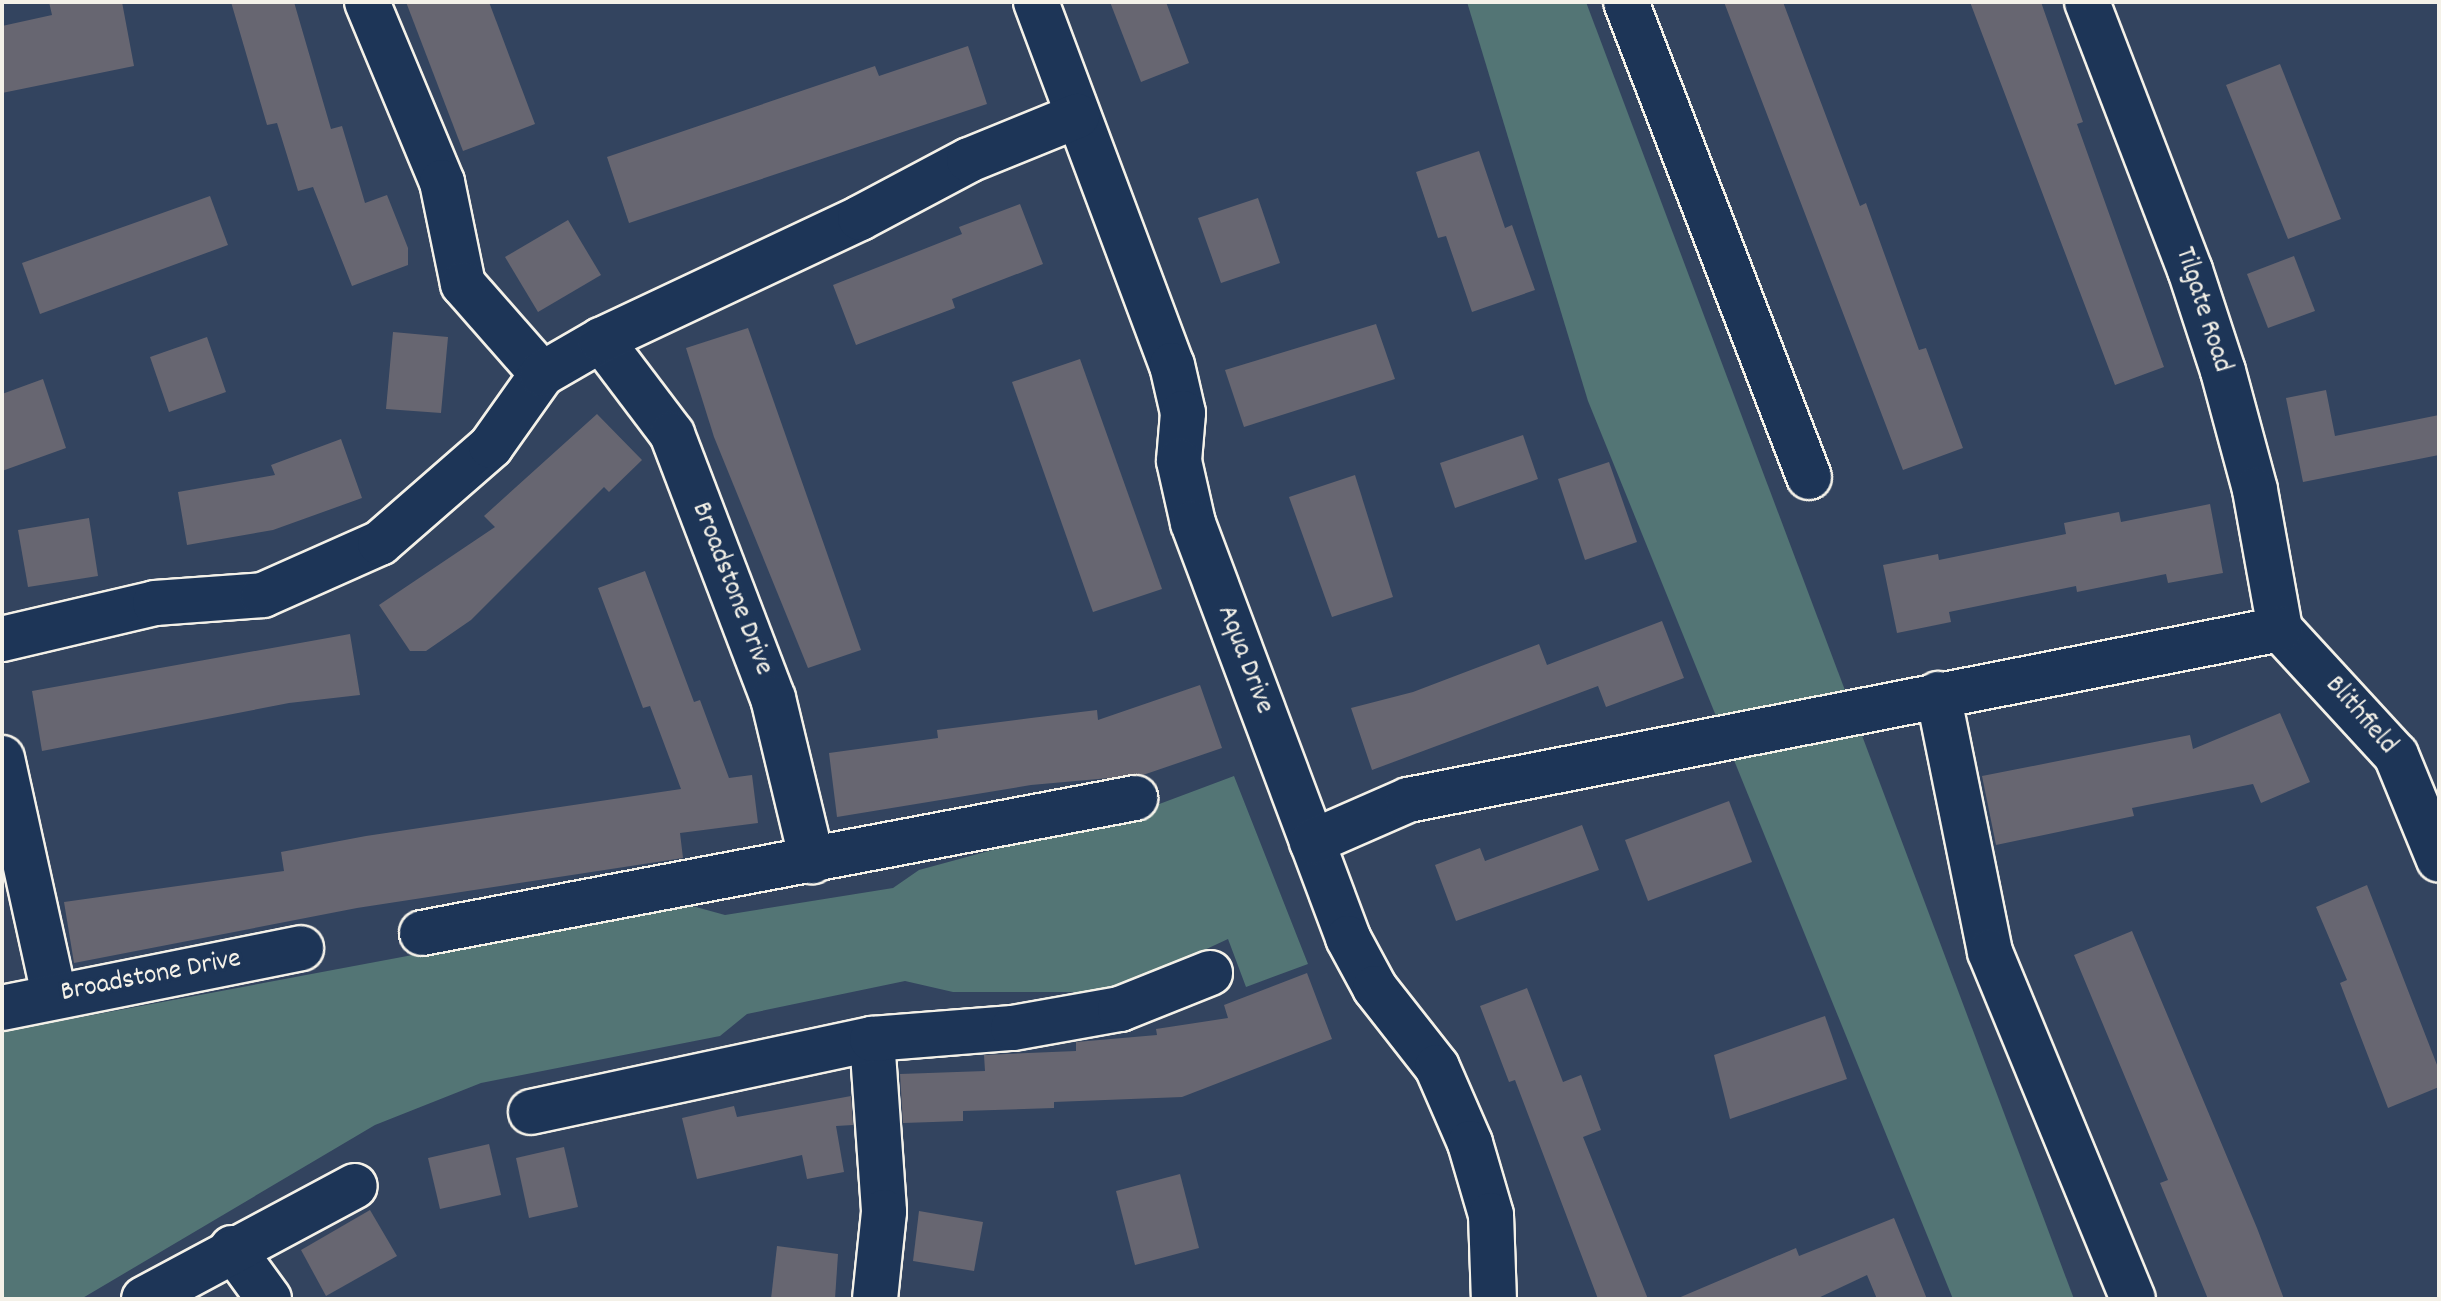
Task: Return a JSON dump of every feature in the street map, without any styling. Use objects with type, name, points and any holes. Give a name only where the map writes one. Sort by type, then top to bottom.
[{"type":"street","points":[[367,2],[442,182],[463,284],[542,374]]},
{"type":"street","name":"Aqua Drive","points":[[1036,2],[1172,365],[1183,413],[1179,461],[1193,523],[1312,842],[1359,962],[1437,1067],[1454,1100],[1489,1206],[1494,1299]]},
{"type":"street","points":[[1626,2],[1809,477]]},
{"type":"street","name":"Tilgate Road","points":[[2087,2],[2190,270],[2223,371],[2255,490],[2280,629]]},
{"type":"street","points":[[2,639],[155,603],[263,595],[380,543],[491,446],[542,374],[601,340],[860,218],[969,160],[1077,116]]},
{"type":"street","name":"Broadstone Drive","points":[[601,340],[672,434],[773,698],[812,861]]},
{"type":"street","points":[[1312,842],[1408,800],[2280,629]]},
{"type":"street","name":"Blithfield","points":[[2280,629],[2396,755],[2439,860]]},
{"type":"street","points":[[1938,694],[1990,952],[2133,1299]]},
{"type":"street","points":[[2,758],[54,995]]},
{"type":"street","points":[[422,933],[1135,798]]},
{"type":"street","name":"Broadstone Drive","points":[[2,1008],[54,995],[301,948]]},
{"type":"street","points":[[531,1112],[872,1039],[1013,1028],[1120,1009],[1210,973]]},
{"type":"street","points":[[872,1039],[884,1212],[875,1299]]},
{"type":"street","points":[[144,1299],[232,1248],[355,1186]]},
{"type":"street","points":[[232,1248],[269,1299]]},
{"type":"green space","points":[[1467,2],[1586,2],[2074,1299],[1953,1299],[1588,401]]},
{"type":"green space","points":[[1234,776],[1308,964],[1246,987],[1228,939],[1114,992],[953,992],[905,981],[747,1014],[720,1036],[481,1083],[375,1125],[81,1299],[2,1299],[2,1032],[685,904],[725,915],[893,888],[919,870],[1154,806]]},
{"type":"building","points":[[49,2],[122,2],[134,66],[2,93],[2,26],[52,15]]},
{"type":"building","points":[[231,2],[294,2],[331,129],[342,126],[365,203],[387,195],[408,248],[408,265],[352,286],[313,187],[298,191],[277,123],[267,125]]},
{"type":"building","points":[[406,2],[489,2],[535,124],[463,151]]},
{"type":"building","points":[[1110,2],[1166,2],[1189,63],[1141,82]]},
{"type":"building","points":[[1724,2],[1783,2],[1860,206],[1866,203],[1919,350],[1926,348],[1963,448],[1903,470]]},
{"type":"building","points":[[1970,2],[2041,2],[2083,122],[2077,124],[2164,367],[2115,385]]},
{"type":"building","points":[[968,46],[987,104],[629,223],[607,157],[875,66],[879,76]]},
{"type":"building","points":[[2280,64],[2341,219],[2288,239],[2226,85]]},
{"type":"building","points":[[1479,151],[1505,228],[1512,225],[1535,290],[1472,312],[1446,236],[1438,238],[1416,172]]},
{"type":"building","points":[[210,196],[228,245],[40,314],[22,263]]},
{"type":"building","points":[[1258,198],[1280,263],[1221,283],[1198,218]]},
{"type":"building","points":[[1020,204],[1043,264],[952,299],[955,308],[856,345],[833,285],[962,234],[959,227]]},
{"type":"building","points":[[568,220],[601,275],[538,312],[505,257]]},
{"type":"building","points":[[2294,256],[2315,311],[2268,328],[2247,274]]},
{"type":"building","points":[[1376,324],[1395,379],[1244,427],[1225,370]]},
{"type":"building","points":[[748,328],[861,650],[808,668],[714,437],[686,348]]},
{"type":"building","points":[[393,332],[448,337],[441,413],[386,409]]},
{"type":"building","points":[[207,337],[226,392],[169,412],[150,357]]},
{"type":"building","points":[[1080,359],[1162,589],[1093,612],[1012,382]]},
{"type":"building","points":[[43,379],[66,448],[2,471],[2,394]]},
{"type":"building","points":[[2326,390],[2335,436],[2439,415],[2439,455],[2303,482],[2286,398]]},
{"type":"building","points":[[597,414],[642,460],[609,492],[604,487],[471,620],[426,651],[410,651],[379,605],[495,527],[484,516]]},
{"type":"building","points":[[1523,435],[1538,479],[1455,508],[1440,463]]},
{"type":"building","points":[[341,439],[362,498],[273,530],[187,545],[178,492],[275,475],[271,465]]},
{"type":"building","points":[[1609,462],[1637,542],[1585,560],[1558,479]]},
{"type":"building","points":[[1355,475],[1393,597],[1332,617],[1289,497]]},
{"type":"building","points":[[2210,504],[2223,573],[2168,583],[2166,574],[2077,592],[2076,586],[1949,612],[1951,622],[1897,633],[1883,565],[1938,554],[1939,560],[2066,534],[2064,523],[2119,512],[2121,522]]},
{"type":"building","points":[[89,518],[98,576],[28,587],[18,530]]},
{"type":"building","points":[[645,571],[694,702],[700,700],[729,778],[752,775],[758,823],[680,833],[683,858],[357,908],[74,963],[64,902],[284,871],[281,852],[366,836],[681,789],[650,706],[643,708],[598,588]]},
{"type":"building","points":[[1662,621],[1684,678],[1606,707],[1598,686],[1372,770],[1351,708],[1413,692],[1539,644],[1547,665]]},
{"type":"building","points":[[350,634],[360,695],[289,703],[42,751],[32,691]]},
{"type":"building","points":[[1200,685],[1222,748],[1143,775],[1031,785],[837,817],[829,753],[938,738],[937,730],[1031,718],[1097,710],[1098,720]]},
{"type":"building","points":[[2280,713],[2310,782],[2261,803],[2253,784],[2132,808],[2134,816],[1996,845],[1982,776],[2190,735],[2193,749]]},
{"type":"building","points":[[1729,801],[1752,862],[1648,901],[1625,840]]},
{"type":"building","points":[[1582,825],[1599,870],[1456,921],[1435,865],[1480,848],[1485,861]]},
{"type":"building","points":[[2367,885],[2439,1070],[2439,1087],[2388,1108],[2340,983],[2347,980],[2316,907]]},
{"type":"building","points":[[2132,931],[2284,1299],[2208,1299],[2160,1183],[2168,1180],[2074,955]]},
{"type":"building","points":[[1307,973],[1332,1039],[1182,1097],[1054,1102],[1054,1108],[963,1111],[963,1121],[903,1123],[900,1074],[985,1071],[984,1055],[1076,1051],[1076,1042],[1157,1035],[1156,1029],[1228,1018],[1224,1005]]},
{"type":"building","points":[[1527,988],[1563,1082],[1581,1075],[1601,1130],[1583,1137],[1648,1299],[1598,1299],[1515,1080],[1509,1082],[1480,1006]]},
{"type":"building","points":[[1825,1016],[1847,1079],[1730,1119],[1714,1055]]},
{"type":"building","points":[[851,1096],[853,1125],[836,1126],[844,1172],[807,1179],[802,1155],[697,1179],[682,1118],[734,1106],[737,1117]]},
{"type":"building","points":[[489,1144],[501,1195],[440,1209],[428,1158]]},
{"type":"building","points":[[564,1147],[578,1207],[529,1218],[516,1158]]},
{"type":"building","points":[[1180,1174],[1199,1248],[1135,1265],[1116,1191]]},
{"type":"building","points":[[370,1210],[397,1256],[326,1296],[301,1250]]},
{"type":"building","points":[[919,1211],[983,1222],[974,1271],[913,1261]]},
{"type":"building","points":[[1894,1218],[1927,1299],[1877,1299],[1867,1275],[1816,1299],[1676,1299],[1796,1248],[1799,1256]]},
{"type":"building","points":[[777,1246],[838,1254],[835,1299],[771,1299]]}]
